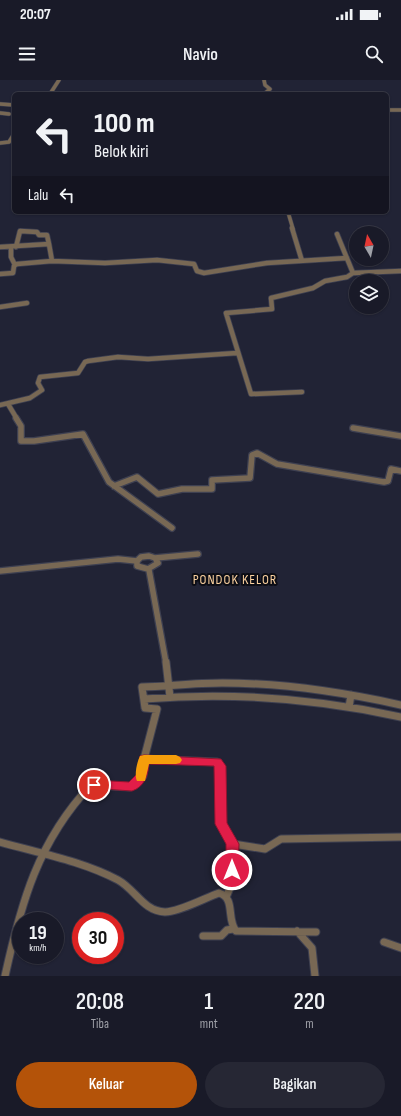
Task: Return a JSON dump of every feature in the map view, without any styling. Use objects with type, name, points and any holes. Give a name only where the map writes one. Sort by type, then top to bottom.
[{"type":"street","points":[[51,92],[59,80]]},
{"type":"street","points":[[264,80],[265,84],[270,89],[266,92]]},
{"type":"street","points":[[0,104],[12,105]]},
{"type":"street","points":[[389,110],[401,110]]},
{"type":"street","points":[[0,113],[9,114]]},
{"type":"street","points":[[0,143],[9,142],[12,135]]},
{"type":"street","points":[[289,214],[302,261]]},
{"type":"street","points":[[16,247],[20,232],[32,230],[37,232],[39,235],[48,235],[52,261]]},
{"type":"street","points":[[337,234],[353,273]]},
{"type":"street","points":[[0,247],[49,244]]},
{"type":"street","points":[[0,274],[13,273],[15,265],[12,258],[11,247]]},
{"type":"street","points":[[15,265],[52,261],[105,263],[157,260],[192,263],[197,271],[204,273],[267,263],[347,258]]},
{"type":"street","points":[[302,392],[251,394],[237,353],[226,313],[272,309],[271,298],[311,289],[326,281],[347,277],[353,273],[401,271]]},
{"type":"street","points":[[0,307],[27,302]]},
{"type":"street","points":[[0,405],[30,398],[41,392],[42,389],[38,383],[40,377],[78,373],[85,362],[88,361],[115,357],[146,359],[237,353]]},
{"type":"street","points":[[8,404],[21,426],[21,441],[34,441],[83,434],[103,473],[114,486],[172,528]]},
{"type":"street","points":[[353,428],[401,436]]},
{"type":"street","points":[[114,486],[137,477],[158,494],[182,489],[212,489],[212,480],[250,478],[252,455],[257,453],[277,464],[384,482],[388,481],[391,469],[401,470]]},
{"type":"street","points":[[0,571],[118,559],[137,561],[141,557],[149,556],[155,558],[198,554]]},
{"type":"street","points":[[137,561],[137,566],[142,569],[149,570],[155,567],[158,562],[155,558]]},
{"type":"street","points":[[149,570],[170,686],[170,697]]},
{"type":"street","points":[[5,976],[20,912],[42,856],[63,818],[89,787],[94,785],[132,786],[143,776],[144,759],[157,709],[145,708],[142,688],[222,683],[278,685],[351,695],[401,705]]},
{"type":"street","points":[[144,699],[223,695],[277,697],[350,707],[401,717]]},
{"type":"street","points":[[350,707],[351,695]]},
{"type":"street","points":[[144,759],[217,762],[220,766],[221,824],[232,844],[232,883],[227,895],[233,929]]},
{"type":"street","points":[[232,844],[265,850],[281,839],[401,837]]},
{"type":"street","points":[[0,842],[42,856],[92,868],[120,881],[152,910],[166,912],[219,893],[227,895]]},
{"type":"street","points":[[203,936],[221,936],[227,930],[233,929],[240,932],[316,932]]},
{"type":"street","points":[[296,931],[312,948],[315,976]]},
{"type":"street","points":[[384,942],[401,948]]},
{"type":"slow traffic","points":[[141,778],[143,776],[144,759],[176,760]]},
{"type":"district","name":"PONDOK KELOR","points":[[235,579]]},
{"type":"route","points":[[94,785],[127,788],[132,786],[143,776],[144,759],[217,762],[220,766],[221,824],[232,844],[232,870]]}]
